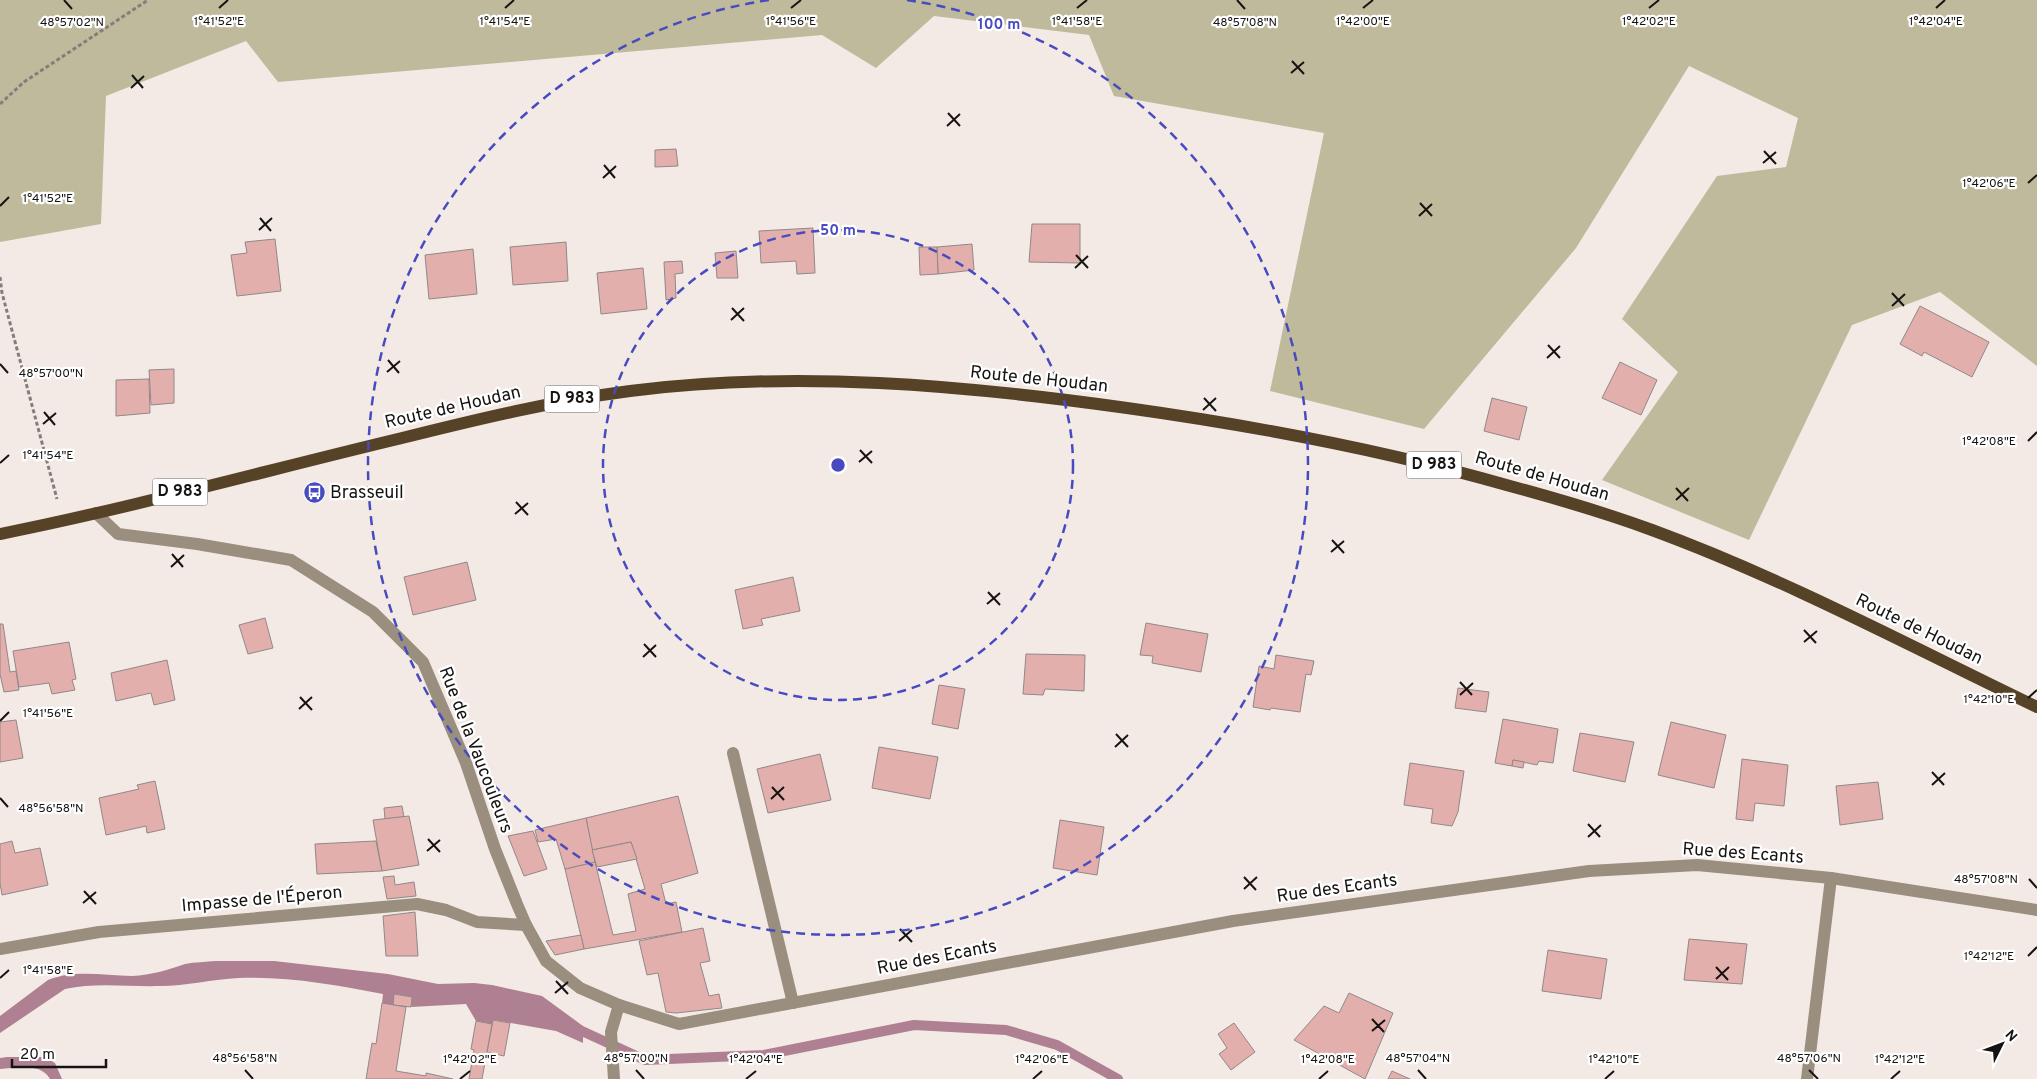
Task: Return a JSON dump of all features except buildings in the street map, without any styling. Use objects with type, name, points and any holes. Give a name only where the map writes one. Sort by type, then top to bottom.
[{"type":"main road","name":"Route de Houdan","points":[[0,534],[63,521],[506,413],[564,401],[636,390],[709,385],[799,382],[911,385],[1088,402],[1210,419],[1347,444],[1451,469],[1563,500],[1649,528],[1798,590],[2037,707]]},
{"type":"street","name":"Rue de la Vaucouleurs","points":[[96,513],[118,534],[197,544],[291,560],[373,612],[423,662],[466,763],[495,849],[526,925],[546,961],[580,988],[619,1005]]},
{"type":"street","points":[[733,753],[793,1003]]},
{"type":"street","name":"Rue des Ecants","points":[[619,1005],[679,1024],[1233,921],[1589,871],[1697,865],[1831,878],[2037,910]]},
{"type":"street","points":[[1807,1079],[1831,878]]},
{"type":"street","name":"Impasse de l'Éperon","points":[[0,949],[54,938],[100,932],[417,904],[446,910],[477,922],[526,925]]},
{"type":"street","points":[[614,1079],[612,1032],[619,1005]]},
{"type":"path","points":[[0,104],[24,82],[148,0]]},
{"type":"path","points":[[0,277],[2,293],[63,521]]},
{"type":"shaded area","points":[[0,0],[2037,0],[2037,366],[1940,292],[1852,325],[1749,540],[1602,480],[1678,372],[1622,319],[1717,176],[1786,167],[1798,118],[1689,66],[1576,248],[1424,429],[1270,391],[1324,133],[1114,96],[1089,35],[934,16],[876,68],[822,35],[278,82],[246,41],[106,96],[101,224],[0,242]]},
{"type":"shaded area","points":[[216,961],[274,961],[388,974],[438,984],[474,983],[492,985],[542,996],[583,1026],[583,1043],[556,1031],[494,1020],[492,1024],[476,1021],[466,1004],[411,1007],[412,997],[395,994],[393,1005],[382,1003],[383,994],[347,987],[276,978],[229,979],[170,986],[100,985],[65,989],[0,1033],[0,1016],[48,980],[80,974],[132,976],[159,972],[185,964]]},
{"type":"shaded area","points":[[45,1057],[55,1063],[62,1079],[50,1079],[41,1070],[28,1067],[0,1069],[0,1058]]},
{"type":"waterway","points":[[571,1026],[645,1060],[764,1055],[914,1025],[1006,1030],[1057,1045],[1118,1079]]},
{"type":"place","name":"Brasseuil","points":[[314,493]]}]
